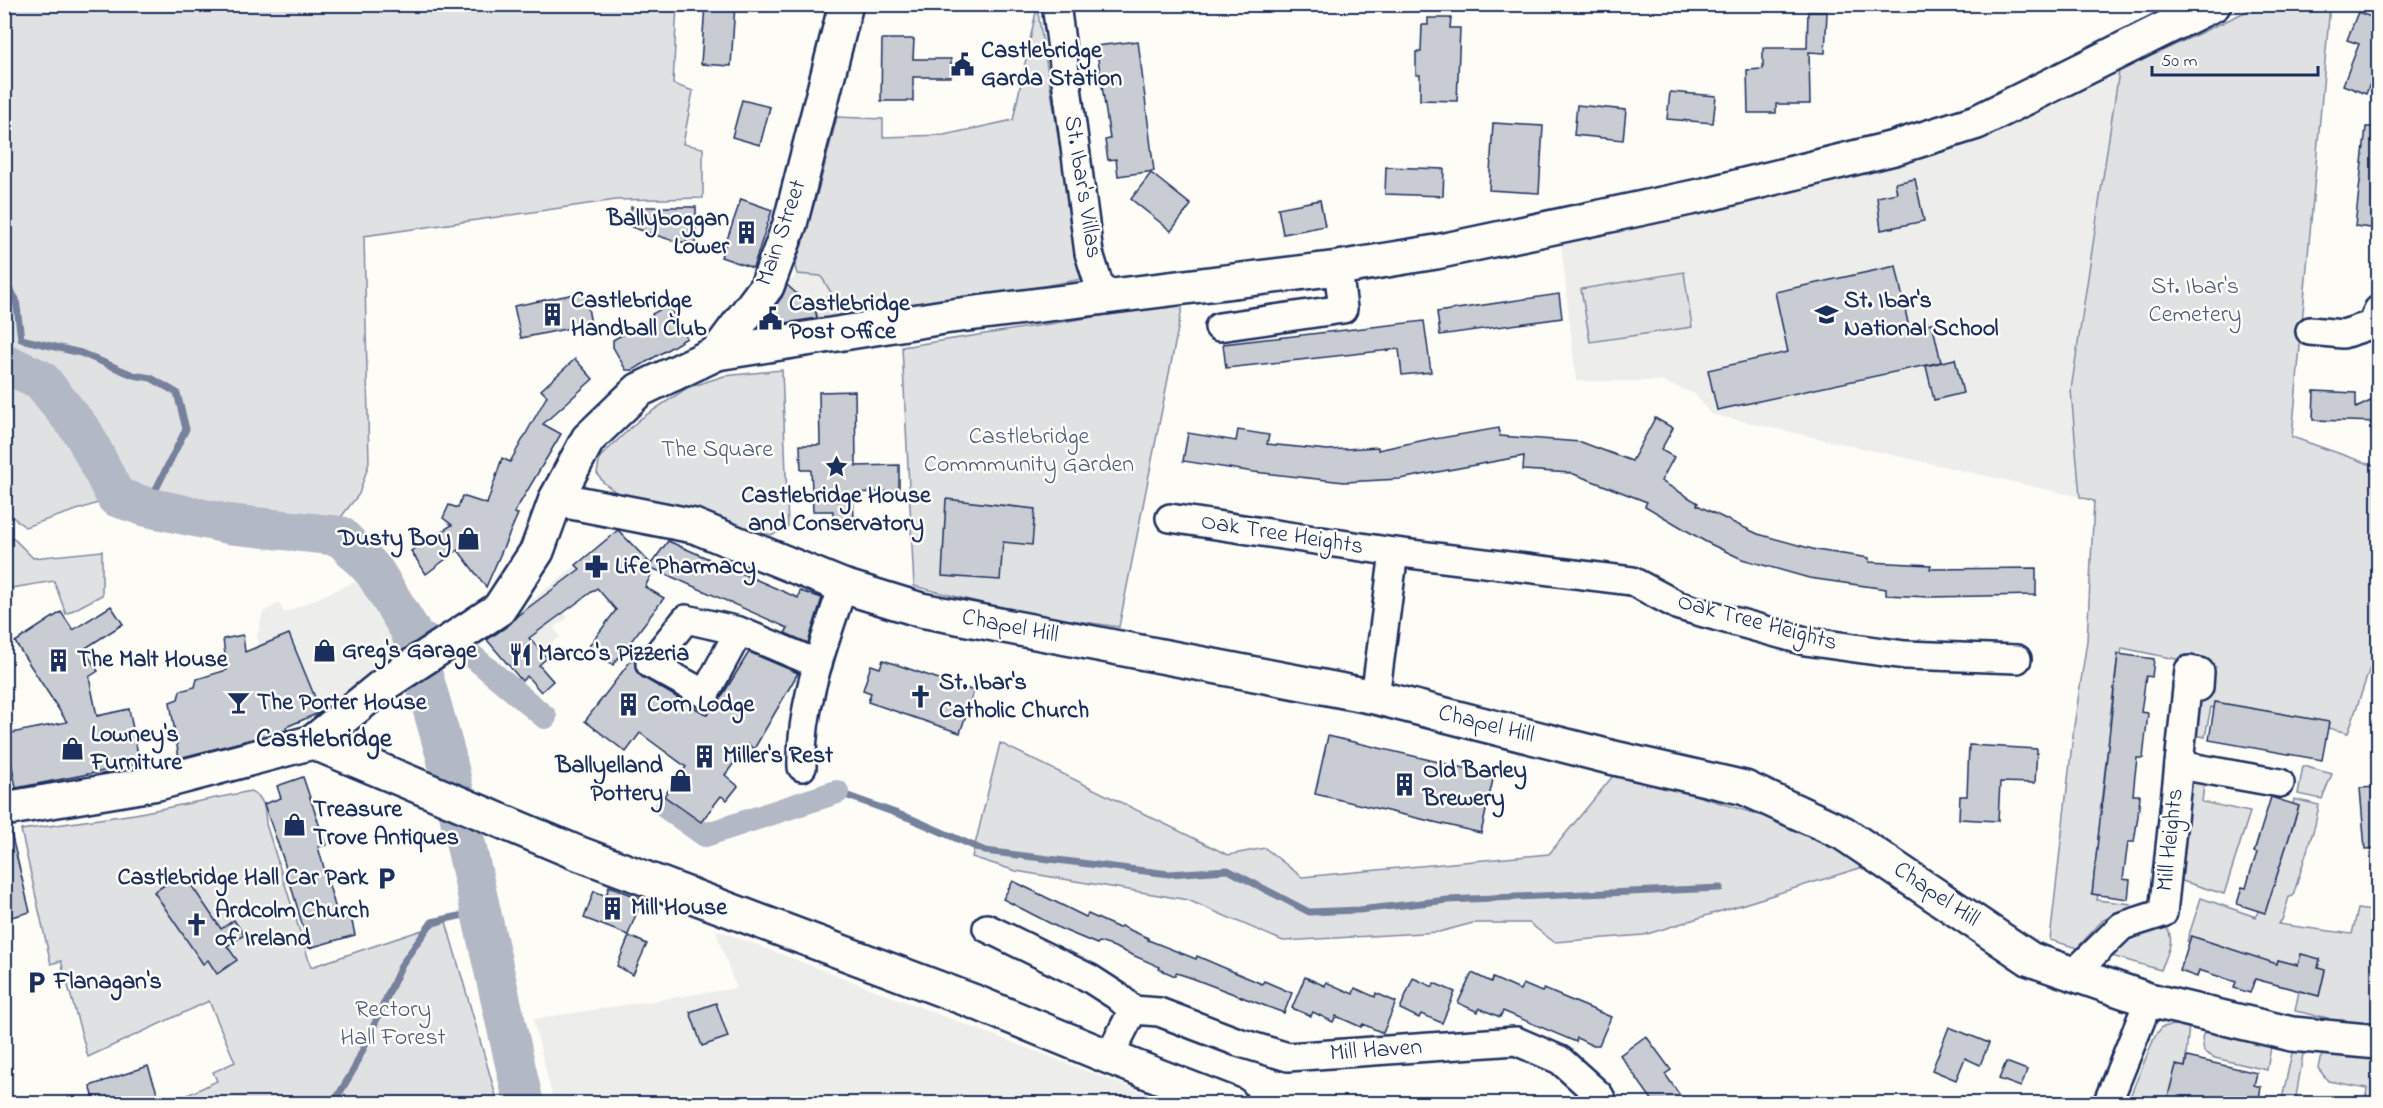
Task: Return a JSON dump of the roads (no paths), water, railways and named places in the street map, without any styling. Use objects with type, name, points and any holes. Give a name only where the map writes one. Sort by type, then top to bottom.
[{"type":"street","name":"Main Street","points":[[313,742],[386,683],[500,609],[537,551],[556,499],[588,439],[639,390],[717,353],[767,286],[790,224],[846,4]]},
{"type":"street","name":"St. Ibar's Villas","points":[[1056,4],[1089,253],[1103,298]]},
{"type":"street","points":[[717,353],[944,317],[1338,268],[1436,252],[1704,195],[1894,147],[1977,122],[2214,4]]},
{"type":"street","points":[[1220,327],[1343,309],[1338,268]]},
{"type":"street","points":[[2310,331],[2343,334],[2371,325],[2379,310]]},
{"type":"street","name":"Chapel Hill","points":[[556,499],[694,526],[843,586],[921,610],[1375,697],[1610,758],[1745,788],[1843,833],[2030,959],[2149,1000],[2292,1034],[2379,1042]]},
{"type":"street","name":"Oak Tree Heights","points":[[1170,518],[1394,552],[1632,581],[1679,606],[1805,641],[1905,655],[2017,659]]},
{"type":"street","name":"Oak Tree Heights","points":[[1375,697],[1394,552]]},
{"type":"street","points":[[802,767],[801,738],[818,664],[843,586]]},
{"type":"street","points":[[739,631],[818,664]]},
{"type":"street","name":"Mill Heights","points":[[2074,973],[2122,926],[2163,914],[2187,685]]},
{"type":"street","points":[[4,809],[158,783],[313,742],[482,814],[653,882],[975,1002],[1231,1104]]},
{"type":"street","name":"Mill Heights","points":[[2179,765],[2280,783]]},
{"type":"street","points":[[987,928],[1089,978],[1117,996],[1132,1010],[1109,1057]]},
{"type":"street","points":[[2107,1104],[2149,1000]]},
{"type":"street","name":"Mill Haven","points":[[1132,1010],[1159,1012],[1238,1042],[1288,1057],[1516,1041],[1560,1060],[1599,1095],[1604,1104]]},
{"type":"waterway","points":[[4,282],[16,299],[21,339],[81,353],[133,375],[151,378],[177,393],[186,429],[147,507]]},
{"type":"waterway","points":[[4,363],[41,380],[84,434],[116,497],[147,507],[228,524],[340,536],[374,571],[410,630],[446,756],[524,1104]]},
{"type":"waterway","points":[[410,630],[465,650],[545,717]]},
{"type":"waterway","points":[[837,792],[912,819],[985,851],[1169,874],[1228,870],[1309,912],[1359,910],[1448,900],[1720,888]]},
{"type":"waterway","points":[[667,808],[705,835],[837,792]]},
{"type":"waterway","points":[[333,1104],[354,1069],[402,964],[432,922],[482,911]]},
{"type":"place","name":"Castlebridge Garda Station","points":[[963,65]]},
{"type":"place","name":"Ballyboggan Lower","points":[[747,233]]},
{"type":"place","name":"Castlebridge Handball Club","points":[[553,315]]},
{"type":"place","name":"St. Ibar's National School","points":[[1826,315]]},
{"type":"place","name":"Castlebridge Post Office","points":[[771,318]]},
{"type":"place","name":"Castlebridge House and Conservatory","points":[[836,466]]},
{"type":"place","name":"Dusty Boy","points":[[469,539]]},
{"type":"place","name":"Life Pharmacy","points":[[597,567]]},
{"type":"place","name":"Greg's Garage","points":[[324,651]]},
{"type":"place","name":"Marco's Pizzeria","points":[[520,654]]},
{"type":"place","name":"The Malt House","points":[[59,660]]},
{"type":"place","name":"St. Ibar's Catholic Church","points":[[921,697]]},
{"type":"place","name":"The Porter House","points":[[239,703]]},
{"type":"place","name":"Corn Lodge","points":[[629,705]]},
{"type":"place","name":"Lowney's Furniture","points":[[73,749]]},
{"type":"place","name":"Miller's Rest","points":[[705,756]]},
{"type":"place","name":"Ballyelland Pottery","points":[[681,780]]},
{"type":"place","name":"Old Barley Brewery","points":[[1405,785]]},
{"type":"place","name":"Treasure Trove Antiques","points":[[295,824]]},
{"type":"place","name":"Castlebridge Hall Car Park","points":[[386,878]]},
{"type":"place","name":"Mill House","points":[[613,908]]},
{"type":"place","name":"Ardcolm Church of Ireland","points":[[197,925]]},
{"type":"place","name":"Flanagan's","points":[[36,982]]},
{"type":"district","name":"Castlebridge","points":[[324,739]]},
{"type":"park label","name":"St. Ibar's Cemetery","points":[[2195,301]]},
{"type":"park label","name":"The Square","points":[[717,450]]},
{"type":"park label","name":"Castlebridge Commmunity Garden","points":[[1029,451]]},
{"type":"park label","name":"Rectory Hall Forest","points":[[393,1024]]}]
